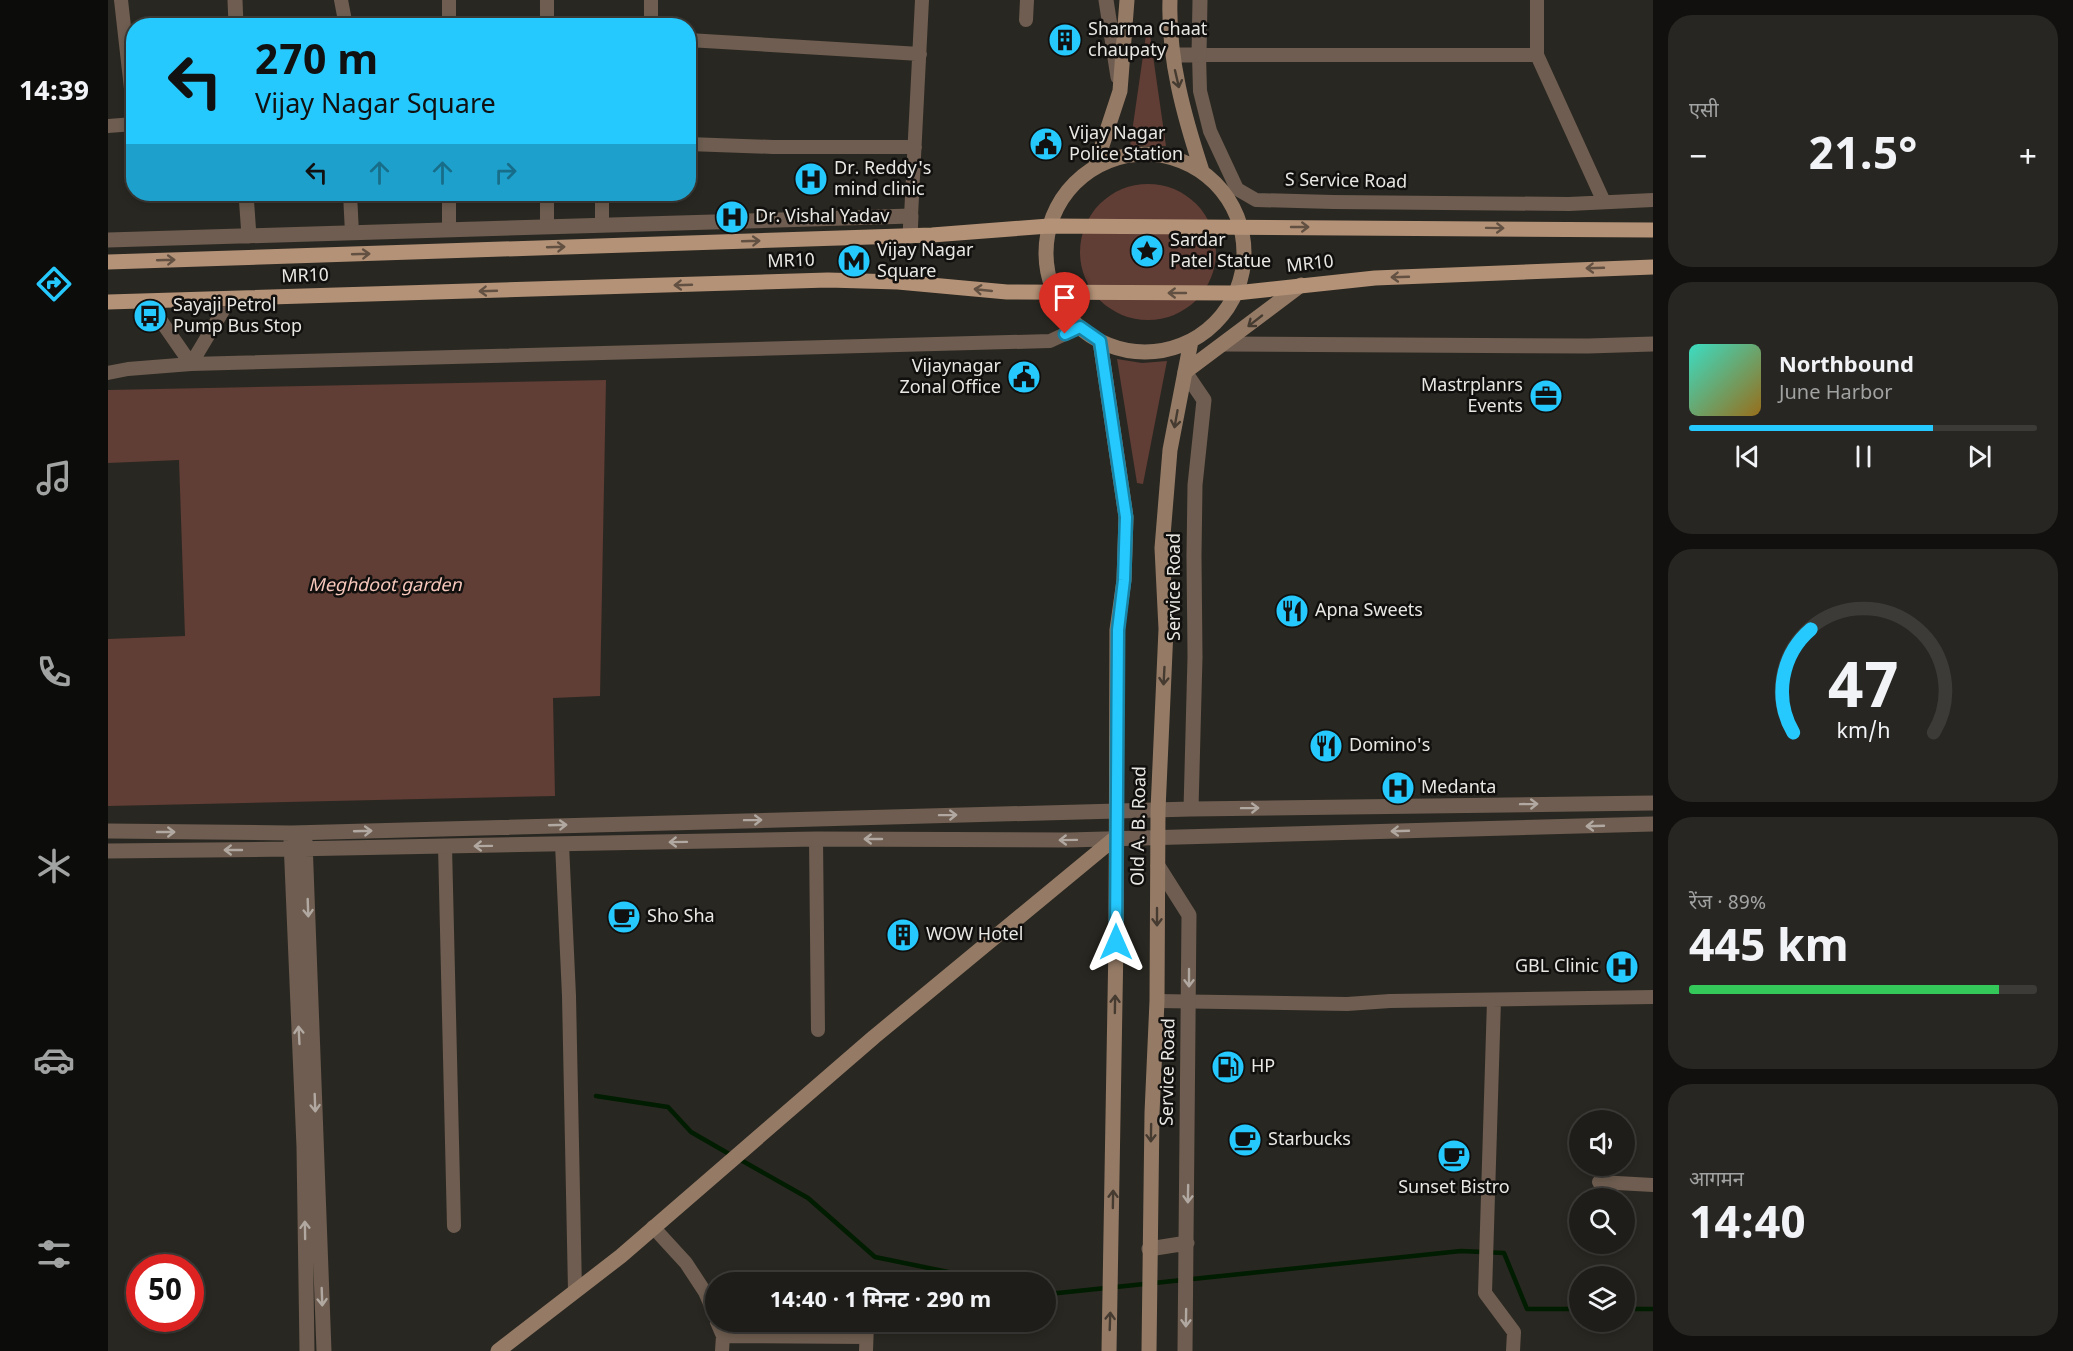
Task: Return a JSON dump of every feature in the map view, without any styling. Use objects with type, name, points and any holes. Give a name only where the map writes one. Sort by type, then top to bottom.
[{"type":"main road","points":[[1095,166],[1120,92],[1127,0]]},
{"type":"main road","points":[[1170,0],[1175,69],[1202,171]]},
{"type":"main road","points":[[1136,153],[1161,154],[1202,171],[1224,191],[1232,204],[1244,236],[1245,255],[1242,275],[1236,293],[1210,328],[1191,341],[1162,350],[1144,352],[1128,350],[1100,341],[1069,317],[1053,292],[1045,253],[1049,226],[1059,202],[1074,182],[1095,166],[1136,153]]},
{"type":"main road","name":"MR10","points":[[108,262],[910,236],[1049,226],[1653,230]]},
{"type":"main road","name":"MR10","points":[[108,302],[828,280],[898,282],[1007,292],[1236,293],[1375,278],[1653,267]]},
{"type":"main road","points":[[1185,372],[1301,285]]},
{"type":"main road","name":"Old A. B. Road","points":[[1100,341],[1126,517],[1124,580],[1118,630],[1112,1258],[1109,1351]]},
{"type":"main road","name":"Old A. B. Road","points":[[1149,1351],[1152,1113],[1157,1001],[1158,810],[1166,629],[1162,548],[1170,450],[1191,341]]},
{"type":"main road","points":[[498,1351],[653,1227],[883,1030],[1116,838]]},
{"type":"street","points":[[121,0],[126,44]]},
{"type":"street","points":[[235,0],[236,18]]},
{"type":"street","points":[[341,0],[344,18]]},
{"type":"street","points":[[449,18],[450,0]]},
{"type":"street","points":[[547,0],[547,18]]},
{"type":"street","points":[[651,0],[651,18]]},
{"type":"street","points":[[910,236],[922,0]]},
{"type":"street","points":[[1026,20],[1027,0]]},
{"type":"street","points":[[1106,0],[1120,92]]},
{"type":"street","name":"S Service Road","points":[[1200,0],[1200,91],[1210,130],[1237,189],[1256,200],[1569,204],[1653,200]]},
{"type":"street","points":[[1537,0],[1537,55],[1604,202]]},
{"type":"street","points":[[696,40],[920,54]]},
{"type":"street","points":[[1174,55],[1537,55]]},
{"type":"street","points":[[108,126],[126,125]]},
{"type":"street","points":[[696,144],[915,147]]},
{"type":"street","points":[[246,201],[249,236]]},
{"type":"street","points":[[350,201],[352,232]]},
{"type":"street","points":[[449,201],[449,230]]},
{"type":"street","points":[[547,201],[547,227]]},
{"type":"street","points":[[602,201],[602,225]]},
{"type":"street","points":[[108,240],[911,216]]},
{"type":"street","points":[[191,364],[230,299]]},
{"type":"street","points":[[148,302],[191,364]]},
{"type":"street","points":[[108,373],[128,369],[191,364],[1050,341],[1080,327]]},
{"type":"street","points":[[1224,344],[1588,346],[1653,344]]},
{"type":"street","name":"Service Road","points":[[1185,372],[1204,400],[1195,485],[1196,645],[1191,809]]},
{"type":"street","points":[[108,831],[298,832],[1191,809],[1653,803]]},
{"type":"street","points":[[108,851],[816,839],[1068,840],[1653,824]]},
{"type":"street","points":[[298,832],[307,1351]]},
{"type":"street","points":[[816,839],[818,1030]]},
{"type":"street","points":[[562,844],[569,996],[575,1291]]},
{"type":"street","points":[[446,846],[454,1226]]},
{"type":"street","points":[[298,849],[324,1351]]},
{"type":"street","name":"Service Road","points":[[1158,866],[1189,915],[1190,1003],[1185,1351]]},
{"type":"street","points":[[1157,1001],[1347,1004],[1653,997]]},
{"type":"street","points":[[1494,1000],[1485,1293],[1514,1332],[1513,1351]]},
{"type":"street","points":[[1599,1182],[1653,1185]]},
{"type":"street","points":[[653,1227],[686,1263],[705,1292]]},
{"type":"street","points":[[1149,1253],[1187,1247]]},
{"type":"street","points":[[307,1331],[323,1331]]},
{"type":"street","points":[[721,1332],[722,1351]]},
{"type":"street","points":[[723,1336],[866,1338]]},
{"type":"green space","points":[[1148,21],[1166,146],[1130,146]]},
{"type":"green space","points":[[1148,184],[1174,190],[1196,204],[1210,226],[1216,252],[1210,278],[1196,300],[1174,314],[1148,320],[1122,314],[1100,300],[1086,278],[1080,252],[1086,226],[1100,204],[1122,190]]},
{"type":"green space","points":[[1117,359],[1142,363],[1167,361],[1143,484],[1137,483]]},
{"type":"green space","name":"Meghdoot garden","points":[[606,380],[600,696],[553,698],[555,796],[108,806],[108,639],[185,636],[179,460],[108,463],[108,390]]},
{"type":"waterway","points":[[596,1096],[668,1107],[691,1132],[731,1155]]},
{"type":"waterway","points":[[739,1159],[808,1198],[875,1257],[948,1272]]},
{"type":"waterway","points":[[1056,1293],[1461,1251],[1504,1253],[1527,1309],[1569,1309]]},
{"type":"waterway","points":[[1635,1309],[1653,1309]]},
{"type":"place","name":"Sharma Chaat chaupaty","points":[[1065,40]]},
{"type":"place","name":"Vijay Nagar Police Station","points":[[1046,144]]},
{"type":"place","name":"Dr. Reddy's mind clinic","points":[[811,179]]},
{"type":"place","name":"Dr. Vishal Yadav","points":[[732,217]]},
{"type":"place","name":"Sardar Patel Statue","points":[[1147,251]]},
{"type":"place","name":"Vijay Nagar Square","points":[[854,261]]},
{"type":"place","name":"Sayaji Petrol Pump Bus Stop","points":[[150,316]]},
{"type":"place","name":"Vijaynagar Zonal Office","points":[[1024,377]]},
{"type":"place","name":"Mastrplanrs Events","points":[[1546,396]]},
{"type":"place","name":"Apna Sweets","points":[[1292,611]]},
{"type":"place","name":"Domino's","points":[[1326,746]]},
{"type":"place","name":"Medanta","points":[[1398,788]]},
{"type":"place","name":"Sho Sha","points":[[624,917]]},
{"type":"place","name":"WOW Hotel","points":[[903,935]]},
{"type":"place","name":"GBL Clinic","points":[[1622,967]]},
{"type":"place","name":"HP","points":[[1228,1067]]},
{"type":"place","name":"Starbucks","points":[[1245,1140]]},
{"type":"place","name":"Sunset Bistro","points":[[1454,1156]]},
{"type":"route","points":[[1065,334],[1080,327],[1100,341],[1126,517],[1124,580],[1118,630],[1116,942]]}]
